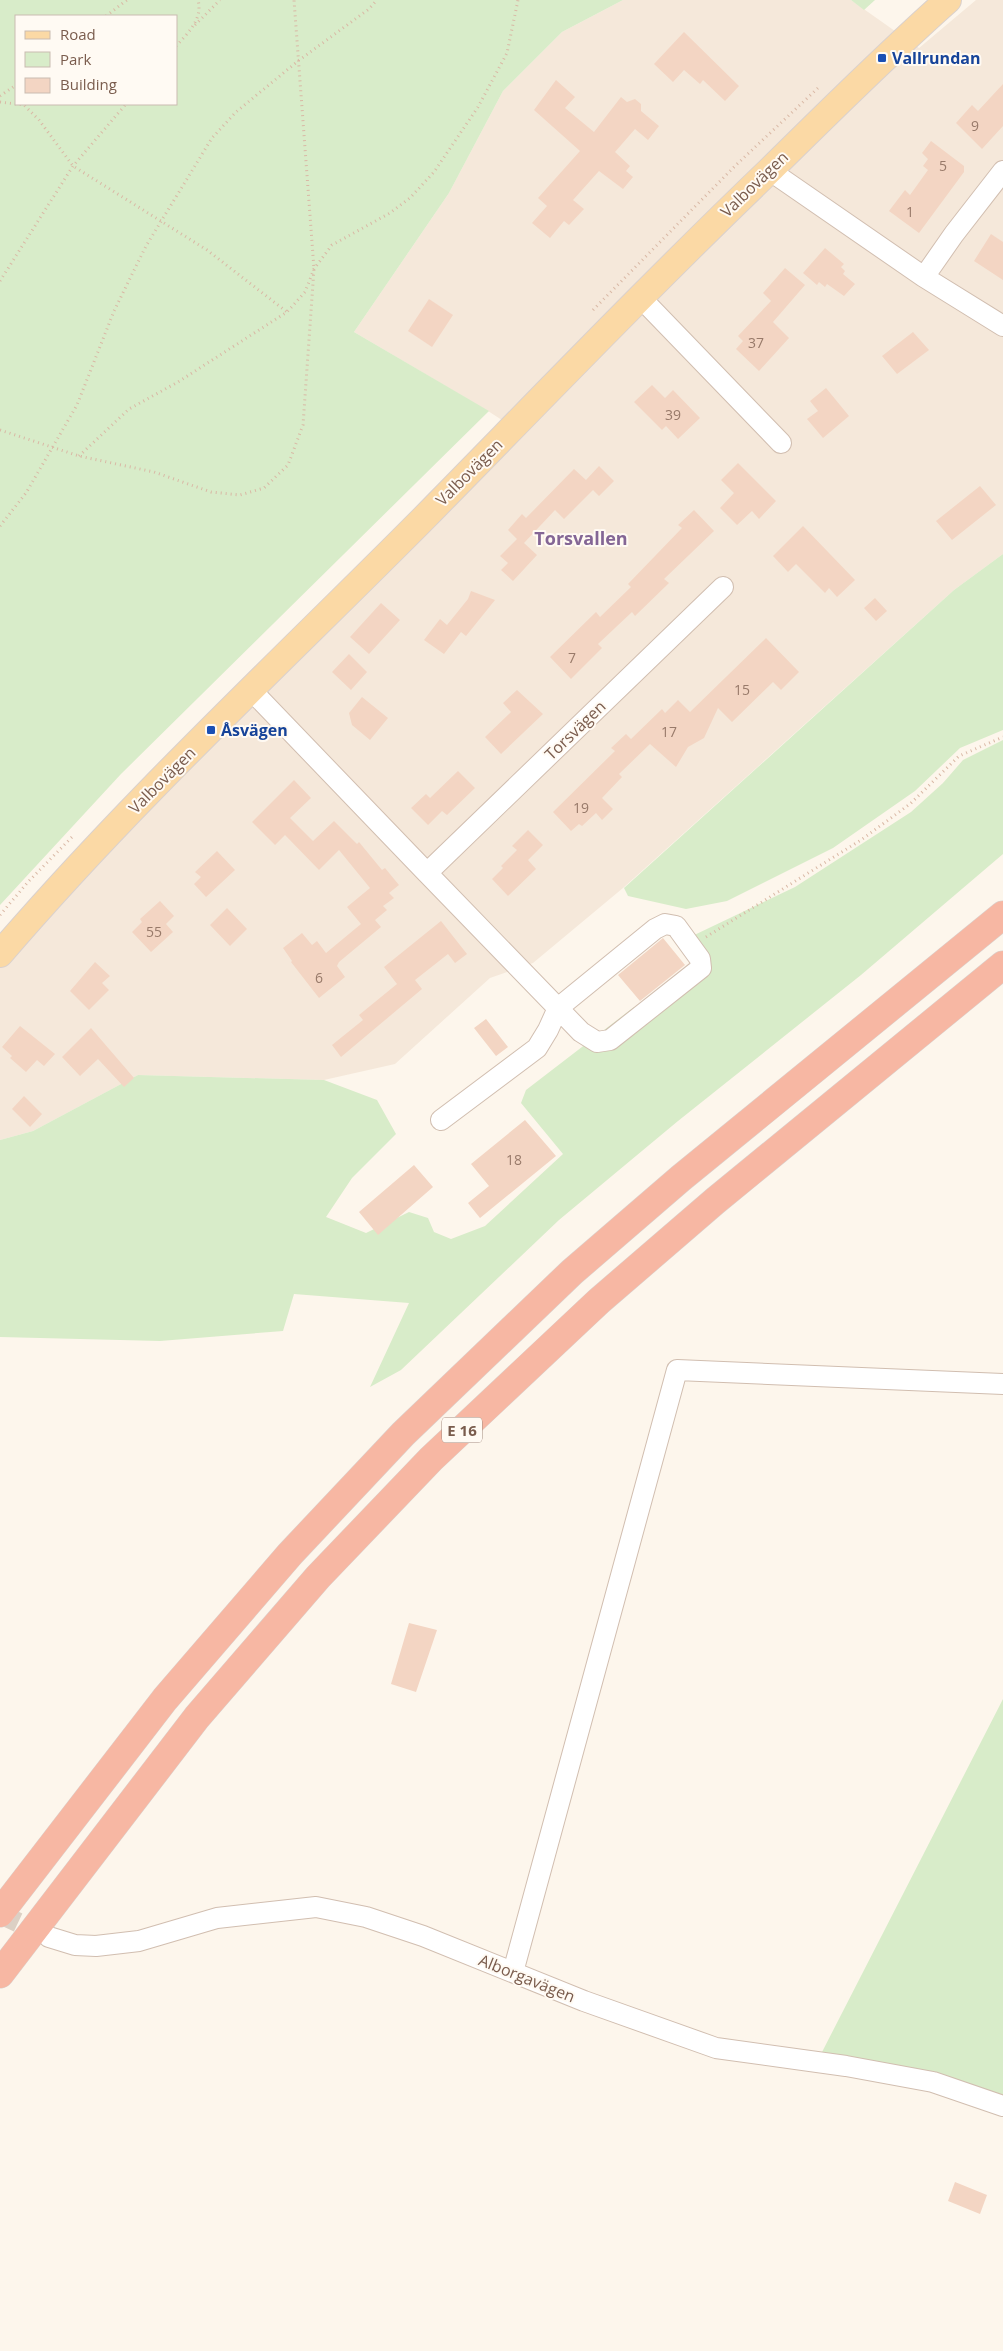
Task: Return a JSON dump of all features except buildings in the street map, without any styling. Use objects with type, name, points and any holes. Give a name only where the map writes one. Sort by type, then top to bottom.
[{"type":"highway","name":"E 16","points":[[0,1913],[165,1699],[290,1554],[403,1434],[579,1266],[681,1178],[1003,915]]},
{"type":"highway","name":"E 16","points":[[0,1974],[196,1717],[318,1577],[431,1458],[599,1301],[715,1201],[1003,965]]},
{"type":"main road","name":"Valbovägen","points":[[0,954],[93,850],[640,297],[882,58],[948,0]]},
{"type":"street","points":[[769,170],[924,277],[1003,326]]},
{"type":"street","points":[[924,277],[954,234],[1003,171]]},
{"type":"street","points":[[640,297],[781,443]]},
{"type":"street","name":"Torsvägen","points":[[427,873],[723,587]]},
{"type":"street","points":[[251,690],[427,873],[558,1008],[581,1032],[597,1042],[610,1040],[701,968],[700,959],[676,926],[665,924],[655,929],[558,1008],[537,1048],[441,1120]]},
{"type":"street","points":[[513,1972],[676,1370],[1003,1384]]},
{"type":"street","name":"Alborgavägen","points":[[49,1937],[75,1945],[96,1946],[139,1941],[217,1918],[316,1907],[366,1916],[423,1936],[584,2001],[716,2048],[846,2066],[933,2082],[1003,2106]]},
{"type":"path","points":[[107,15],[127,0]]},
{"type":"path","points":[[192,28],[200,9],[198,0]]},
{"type":"path","points":[[178,44],[220,0]]},
{"type":"path","points":[[0,430],[79,456],[154,472],[211,492],[240,495],[264,488],[288,465],[303,425],[314,269],[294,0]]},
{"type":"path","points":[[0,526],[26,493],[77,405],[114,311],[146,246],[212,138],[236,112],[298,61],[369,10],[377,0]]},
{"type":"path","points":[[79,456],[129,409],[178,382],[287,312],[305,292],[314,269],[332,245],[390,213],[410,198],[434,172],[478,107],[507,53],[518,0]]},
{"type":"path","points":[[597,306],[735,166],[822,85]]},
{"type":"path","points":[[0,96],[15,86]]},
{"type":"path","points":[[0,102],[15,104]]},
{"type":"path","points":[[18,105],[24,106],[39,120],[73,166],[207,250],[287,312]]},
{"type":"path","points":[[0,281],[73,166],[125,105]]},
{"type":"path","points":[[691,946],[800,876],[861,840],[910,804],[959,756],[1003,737]]},
{"type":"shaded area","points":[[623,0],[851,0],[919,48],[976,0],[1003,0],[1003,554],[954,590],[623,888],[533,963],[490,978],[395,1064],[324,1080],[138,1075],[33,1131],[0,1140],[0,963],[519,431],[354,332],[449,193],[503,91],[562,32]]},
{"type":"green space","points":[[0,0],[623,0],[562,32],[503,91],[449,193],[354,332],[489,411],[121,774],[0,905]]},
{"type":"green space","points":[[851,0],[875,0],[864,10]]},
{"type":"green space","points":[[1003,554],[1003,730],[960,748],[915,791],[833,848],[727,901],[686,909],[628,896],[624,888],[954,590]]},
{"type":"green space","points":[[1003,740],[1003,854],[861,975],[678,1121],[559,1220],[401,1370],[370,1387],[409,1303],[294,1294],[283,1331],[160,1341],[0,1337],[0,1140],[33,1131],[138,1075],[324,1080],[377,1100],[396,1134],[352,1178],[326,1217],[366,1233],[409,1212],[428,1218],[434,1232],[451,1239],[485,1226],[563,1154],[521,1103],[526,1090],[634,1007],[643,1017],[704,966],[688,938],[795,887],[911,812],[943,783],[963,760]]},
{"type":"green space","points":[[1003,1699],[1003,2101],[821,2054]]},
{"type":"tunnel","points":[[0,1914],[45,1935]]},
{"type":"place","name":"Vallrundan","points":[[882,58]]},
{"type":"place","name":"Åsvägen","points":[[211,730]]},
{"type":"district","name":"Torsvallen","points":[[581,538]]}]
